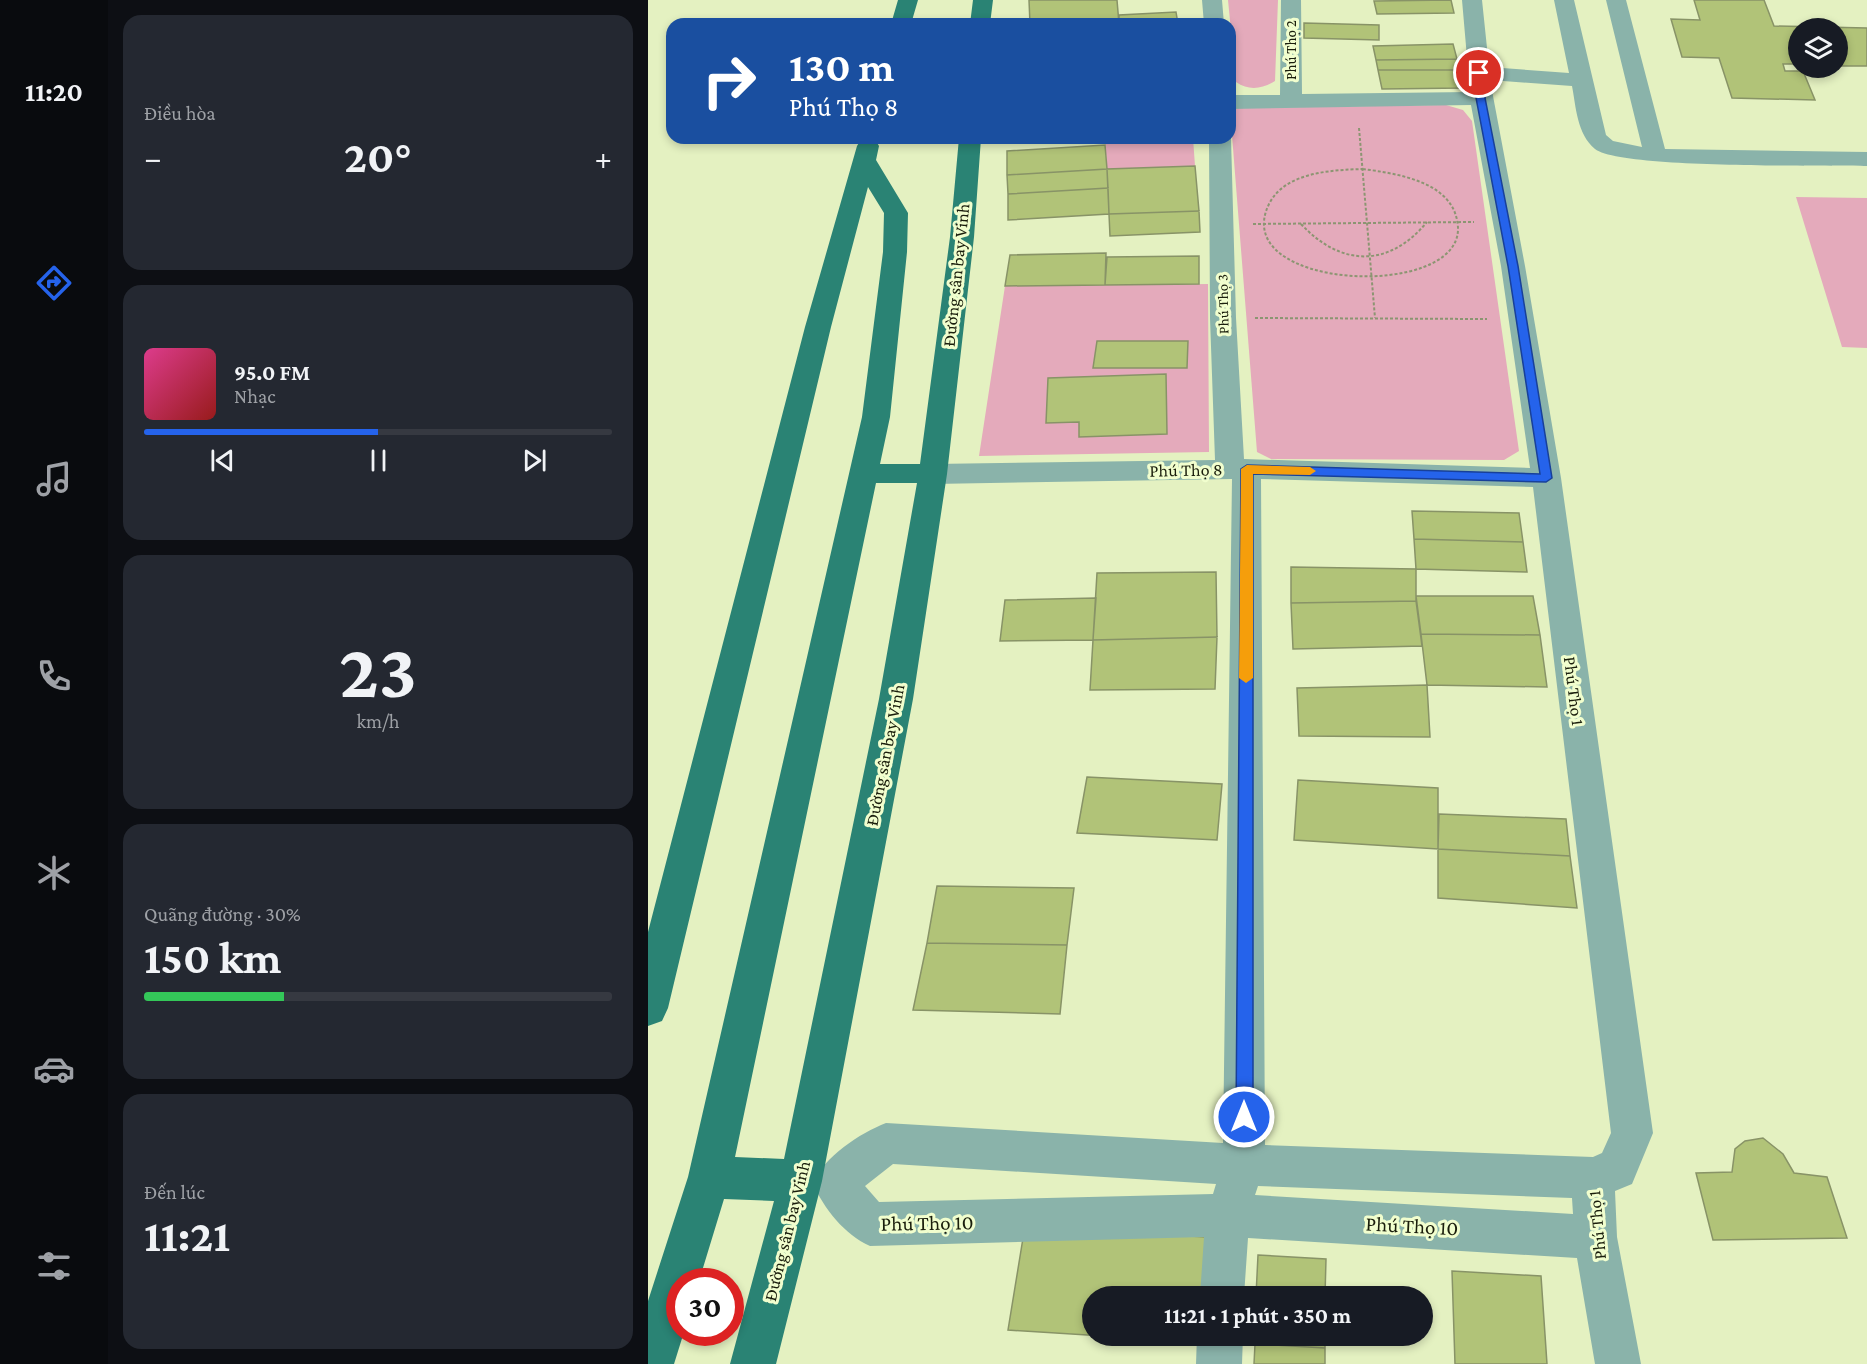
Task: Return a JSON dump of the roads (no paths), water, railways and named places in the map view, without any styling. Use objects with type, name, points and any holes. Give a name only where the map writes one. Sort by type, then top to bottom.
[{"type":"main road","points":[[903,18],[908,0]]},
{"type":"main road","points":[[981,18],[983,0]]},
{"type":"main road","name":"Đường sân bay Vinh","points":[[753,1364],[817,1182],[933,474],[962,237],[970,144]]},
{"type":"main road","points":[[651,1364],[709,1177],[876,417],[895,252],[896,213],[867,149]]},
{"type":"main road","points":[[648,1008],[818,327],[867,149]]},
{"type":"main road","points":[[865,472],[933,474]]},
{"type":"main road","points":[[709,1177],[817,1182]]},
{"type":"street","points":[[1212,0],[1214,18]]},
{"type":"street","name":"Phú Thọ 2","points":[[1291,0],[1292,100]]},
{"type":"street","name":"Phú Thọ 1","points":[[1472,0],[1480,86],[1505,222],[1546,478],[1632,1133],[1617,1169],[1593,1178],[1595,1236],[1618,1364]]},
{"type":"street","points":[[1564,0],[1592,124],[1599,142],[1620,151],[1655,155],[1867,159]]},
{"type":"street","points":[[1616,0],[1655,155]]},
{"type":"street","points":[[1236,102],[1356,99],[1480,86],[1582,80]]},
{"type":"street","name":"Phú Thọ 3","points":[[1220,144],[1223,318],[1239,470],[1244,1165],[1227,1215],[1223,1286]]},
{"type":"street","name":"Phú Thọ 8","points":[[933,474],[1239,470],[1546,478]]},
{"type":"street","points":[[817,1182],[886,1143],[1244,1165],[1593,1178]]},
{"type":"street","name":"Phú Thọ 10","points":[[817,1182],[870,1224],[1227,1215],[1595,1236]]},
{"type":"street","points":[[1219,1364],[1220,1346]]}]
